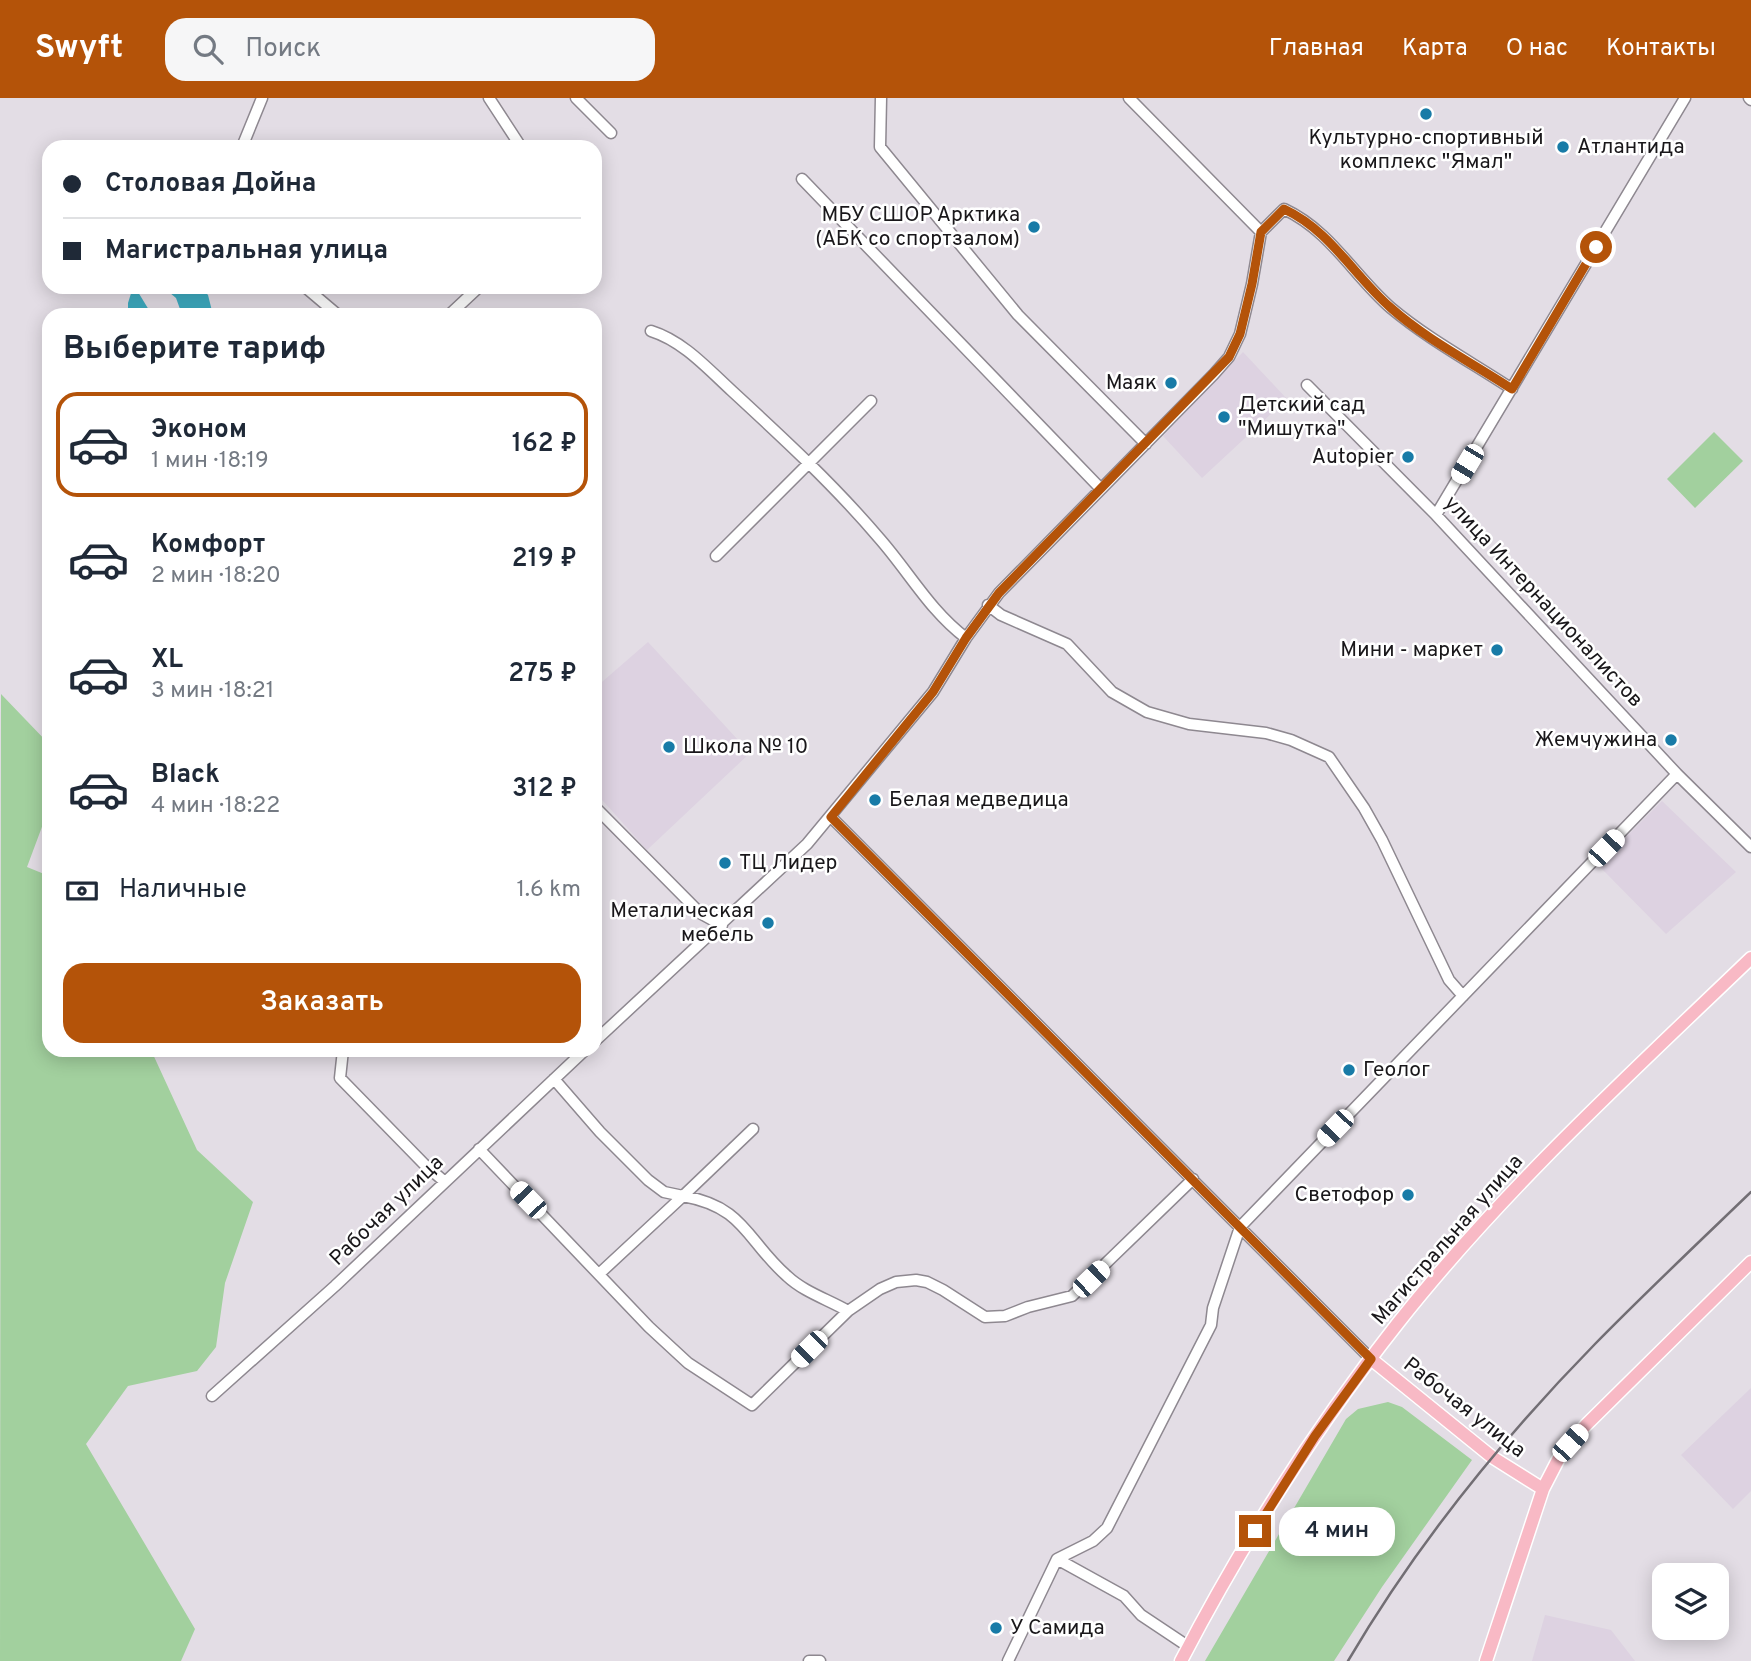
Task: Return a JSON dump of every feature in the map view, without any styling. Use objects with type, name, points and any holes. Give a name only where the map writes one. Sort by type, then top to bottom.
[{"type":"main road","name":"Магистральная улица","points":[[1181,1661],[1266,1511],[1315,1436],[1423,1293],[1574,1130],[1751,958]]},
{"type":"main road","points":[[1486,1661],[1544,1489],[1560,1456],[1586,1425],[1751,1262]]},
{"type":"main road","name":"Рабочая улица","points":[[1371,1359],[1492,1457],[1544,1489]]},
{"type":"street","points":[[245,140],[262,98]]},
{"type":"street","points":[[489,98],[517,140]]},
{"type":"street","points":[[576,98],[611,133]]},
{"type":"street","points":[[881,98],[880,147],[1018,315],[1146,444]]},
{"type":"street","points":[[1129,98],[1261,232]]},
{"type":"street","points":[[1436,515],[1685,98]]},
{"type":"street","points":[[802,179],[1101,489]]},
{"type":"street","points":[[602,1035],[789,863],[831,817],[933,692],[988,605],[1214,374],[1235,346],[1252,284],[1261,232],[1284,209],[1303,218],[1321,232],[1387,305],[1418,330],[1512,389]]},
{"type":"street","points":[[313,294],[330,308]]},
{"type":"street","points":[[456,308],[472,294]]},
{"type":"street","points":[[651,331],[664,335],[691,354],[809,462],[880,539],[941,618],[966,638]]},
{"type":"street","name":"улица Интернационалистов","points":[[1307,384],[1436,515],[1677,774],[1751,847]]},
{"type":"street","points":[[716,556],[739,536],[871,401]]},
{"type":"street","points":[[988,605],[1001,615],[1067,644],[1112,692],[1146,712],[1189,724],[1266,733],[1291,740],[1329,757],[1364,808],[1448,980],[1463,996]]},
{"type":"street","points":[[1009,1661],[1057,1559],[1093,1541],[1107,1528],[1212,1325],[1213,1308],[1240,1227],[1677,774]]},
{"type":"street","points":[[602,814],[700,913],[722,925]]},
{"type":"street","name":"Рабочая улица","points":[[831,817],[1371,1359]]},
{"type":"street","points":[[342,1057],[340,1078],[445,1182]]},
{"type":"street","name":"Рабочая улица","points":[[212,1396],[335,1286],[578,1057]]},
{"type":"street","points":[[554,1079],[600,1132],[648,1180],[664,1192],[711,1202],[726,1210],[788,1277],[809,1292],[848,1311]]},
{"type":"street","points":[[599,1274],[753,1129]]},
{"type":"street","points":[[478,1149],[688,1363],[752,1405],[848,1311],[880,1289],[906,1279],[927,1282],[985,1317],[1004,1316],[1072,1296],[1194,1180]]},
{"type":"street","points":[[1057,1559],[1124,1596],[1141,1615],[1189,1647]]},
{"type":"street","points":[[809,1661],[820,1661]]},
{"type":"shaded area","name":"Детский сад \"Мишутка\"","points":[[1243,352],[1287,399],[1202,478],[1163,436]]},
{"type":"shaded area","name":"Школа № 10","points":[[648,642],[750,753],[647,850],[602,800],[602,682]]},
{"type":"shaded area","points":[[1662,801],[1736,872],[1666,934],[1598,865]]},
{"type":"shaded area","points":[[1751,1388],[1751,1491],[1733,1509],[1681,1455]]},
{"type":"shaded area","points":[[1545,1615],[1611,1630],[1635,1661],[1532,1661]]},
{"type":"green space","points":[[1714,432],[1743,461],[1695,508],[1667,479]]},
{"type":"green space","points":[[1,694],[42,737],[42,827],[27,867],[42,873],[42,1057],[154,1057],[197,1150],[253,1202],[225,1283],[216,1347],[197,1371],[128,1386],[86,1444],[195,1629],[181,1661],[0,1661]]},
{"type":"green space","points":[[1388,1402],[1402,1407],[1472,1460],[1382,1587],[1334,1661],[1205,1661],[1346,1419],[1358,1409]]},
{"type":"water","points":[[131,294],[139,294],[148,308],[128,308]]},
{"type":"water","points":[[171,294],[207,294],[211,308],[180,308]]},
{"type":"railway","points":[[1348,1661],[1402,1576],[1493,1456],[1595,1344],[1751,1192]]},
{"type":"place","name":"Культурно-спортивный комплекс \"Ямал\"","points":[[1426,114]]},
{"type":"place","name":"Атлантида","points":[[1563,147]]},
{"type":"place","name":"МБУ СШОР Арктика (АБК со спортзалом)","points":[[1034,227]]},
{"type":"place","name":"Маяк","points":[[1171,383]]},
{"type":"place","name":"Детский сад \"Мишутка\"","points":[[1224,417]]},
{"type":"place","name":"Autopier","points":[[1408,457]]},
{"type":"place","name":"Мини - маркет","points":[[1497,650]]},
{"type":"place","name":"Жемчужина","points":[[1671,740]]},
{"type":"place","name":"Школа № 10","points":[[669,747]]},
{"type":"place","name":"Белая медведица","points":[[875,800]]},
{"type":"place","name":"ТЦ Лидер","points":[[725,863]]},
{"type":"place","name":"Металическая мебель","points":[[768,923]]},
{"type":"place","name":"Геолог","points":[[1349,1070]]},
{"type":"place","name":"Светофор","points":[[1408,1195]]},
{"type":"place","name":"У Самида","points":[[996,1628]]},
{"type":"route","points":[[1255,1531],[1315,1436],[1371,1359],[831,817],[933,692],[988,605],[1229,357],[1240,334],[1261,232],[1284,209],[1303,218],[1321,232],[1387,305],[1418,330],[1512,389],[1596,247]]}]
